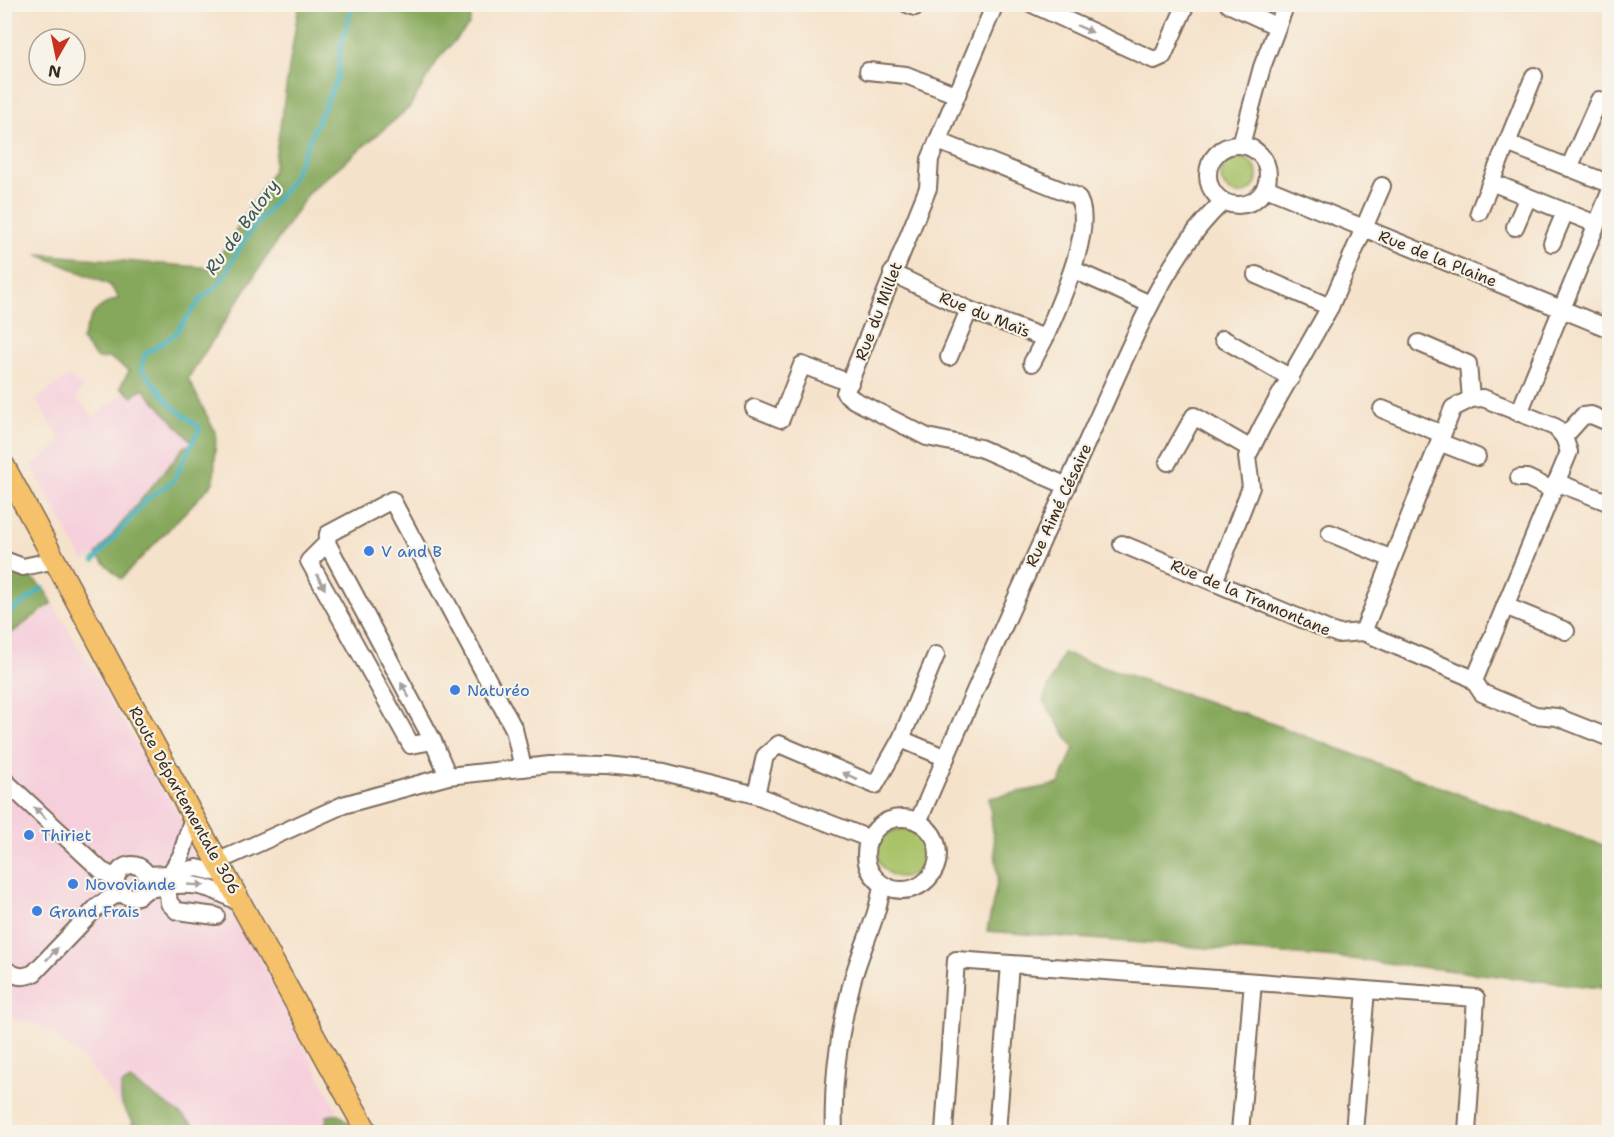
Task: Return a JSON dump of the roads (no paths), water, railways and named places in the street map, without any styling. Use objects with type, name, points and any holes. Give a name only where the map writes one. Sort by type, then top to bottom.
[{"type":"main road","name":"Route Départementale 306","points":[[4,466],[193,817],[367,1132]]},
{"type":"street","points":[[907,4],[915,7],[916,4]]},
{"type":"street","name":"Rue du Millet","points":[[849,383],[928,188],[930,159],[995,4]]},
{"type":"street","points":[[1032,4],[1154,60],[1163,56],[1186,4]]},
{"type":"street","points":[[1228,4],[1276,26]]},
{"type":"street","points":[[1241,145],[1276,26],[1286,4]]},
{"type":"street","points":[[868,71],[906,75],[957,95]]},
{"type":"street","points":[[1479,212],[1534,76]]},
{"type":"street","points":[[1569,168],[1599,100]]},
{"type":"street","name":"Rue du Maïs","points":[[892,273],[969,310],[1044,338],[1074,270],[1084,213],[1082,202],[1076,196],[938,141]]},
{"type":"street","points":[[1507,143],[1610,184]]},
{"type":"street","points":[[1241,145],[1258,153],[1264,160],[1269,178],[1266,188],[1252,202],[1242,206],[1223,202],[1210,186],[1209,166],[1222,150],[1241,145]]},
{"type":"street","points":[[1491,182],[1596,224]]},
{"type":"street","points":[[1214,582],[1251,487],[1247,457],[1330,307],[1382,186]]},
{"type":"street","name":"Rue de la Plaine","points":[[1266,188],[1610,329]]},
{"type":"street","points":[[1519,413],[1610,192]]},
{"type":"street","points":[[1515,227],[1528,197]]},
{"type":"street","name":"Rue Aimé Césaire","points":[[918,822],[1150,304],[1185,247],[1211,212],[1223,202]]},
{"type":"street","points":[[1552,243],[1565,212]]},
{"type":"street","points":[[1074,270],[1150,304]]},
{"type":"street","points":[[1256,275],[1330,307]]},
{"type":"street","points":[[949,357],[969,310]]},
{"type":"street","points":[[1032,363],[1044,338]]},
{"type":"street","points":[[1223,339],[1291,378]]},
{"type":"street","points":[[1419,343],[1468,364],[1471,399]]},
{"type":"street","points":[[754,408],[781,419],[802,365],[849,383],[845,393],[854,400],[927,437],[980,448],[1067,486]]},
{"type":"street","points":[[1363,632],[1453,408],[1471,399],[1483,398],[1556,427],[1564,437],[1569,452],[1474,681]]},
{"type":"street","points":[[1382,409],[1477,457]]},
{"type":"street","points":[[1564,437],[1583,416],[1591,415],[1610,423]]},
{"type":"street","points":[[1168,462],[1194,416],[1251,448]]},
{"type":"street","points":[[1519,478],[1527,478],[1610,503]]},
{"type":"street","points":[[448,776],[433,741],[327,543],[328,534],[392,500],[513,729],[523,768]]},
{"type":"street","points":[[1330,533],[1392,559]]},
{"type":"street","points":[[327,543],[309,561],[411,745],[433,741]]},
{"type":"street","name":"Rue de la Tramontane","points":[[1122,544],[1338,634],[1363,632],[1474,681],[1482,693],[1535,715],[1557,717],[1610,738]]},
{"type":"street","points":[[4,560],[23,567],[56,560]]},
{"type":"street","points":[[1505,606],[1566,631]]},
{"type":"street","points":[[363,661],[369,652],[387,656]]},
{"type":"street","points":[[756,795],[765,756],[779,744],[875,785],[901,738],[936,655]]},
{"type":"street","points":[[901,738],[946,758]]},
{"type":"street","points":[[169,880],[197,868],[223,868],[343,805],[448,776],[523,768],[607,766],[664,772],[756,795],[870,839]]},
{"type":"street","points":[[4,780],[133,897],[146,883],[169,880],[201,884],[218,890],[243,905]]},
{"type":"street","points":[[193,817],[181,856],[169,880],[169,903],[177,911],[216,916]]},
{"type":"street","points":[[901,818],[918,822],[934,838],[938,861],[934,872],[916,888],[893,890],[882,885],[868,867],[866,856],[870,839],[880,826],[890,820],[901,818]]},
{"type":"street","points":[[4,969],[16,976],[25,977],[34,973],[118,885],[121,869],[130,865],[140,867],[146,883]]},
{"type":"street","points":[[834,1132],[833,1106],[841,1034],[851,986],[880,900],[882,885]]},
{"type":"street","points":[[944,1132],[956,960],[1476,998],[1467,1132]]},
{"type":"street","points":[[997,1132],[1010,964]]},
{"type":"street","points":[[1240,1132],[1253,982]]},
{"type":"street","points":[[1354,1132],[1366,990]]},
{"type":"waterway","name":"Ru de Balory","points":[[94,561],[147,499],[173,481],[200,428],[171,405],[141,368],[145,354],[174,335],[201,299],[220,283],[246,237],[290,183],[338,77],[340,48],[353,4]]},
{"type":"waterway","name":"Ru de Balory","points":[[4,617],[43,588]]},
{"type":"place","name":"V and B","points":[[369,551]]},
{"type":"place","name":"Naturéo","points":[[455,690]]},
{"type":"place","name":"Thiriet","points":[[29,835]]},
{"type":"place","name":"Novoviande","points":[[73,884]]},
{"type":"place","name":"Grand Frais","points":[[37,911]]}]
